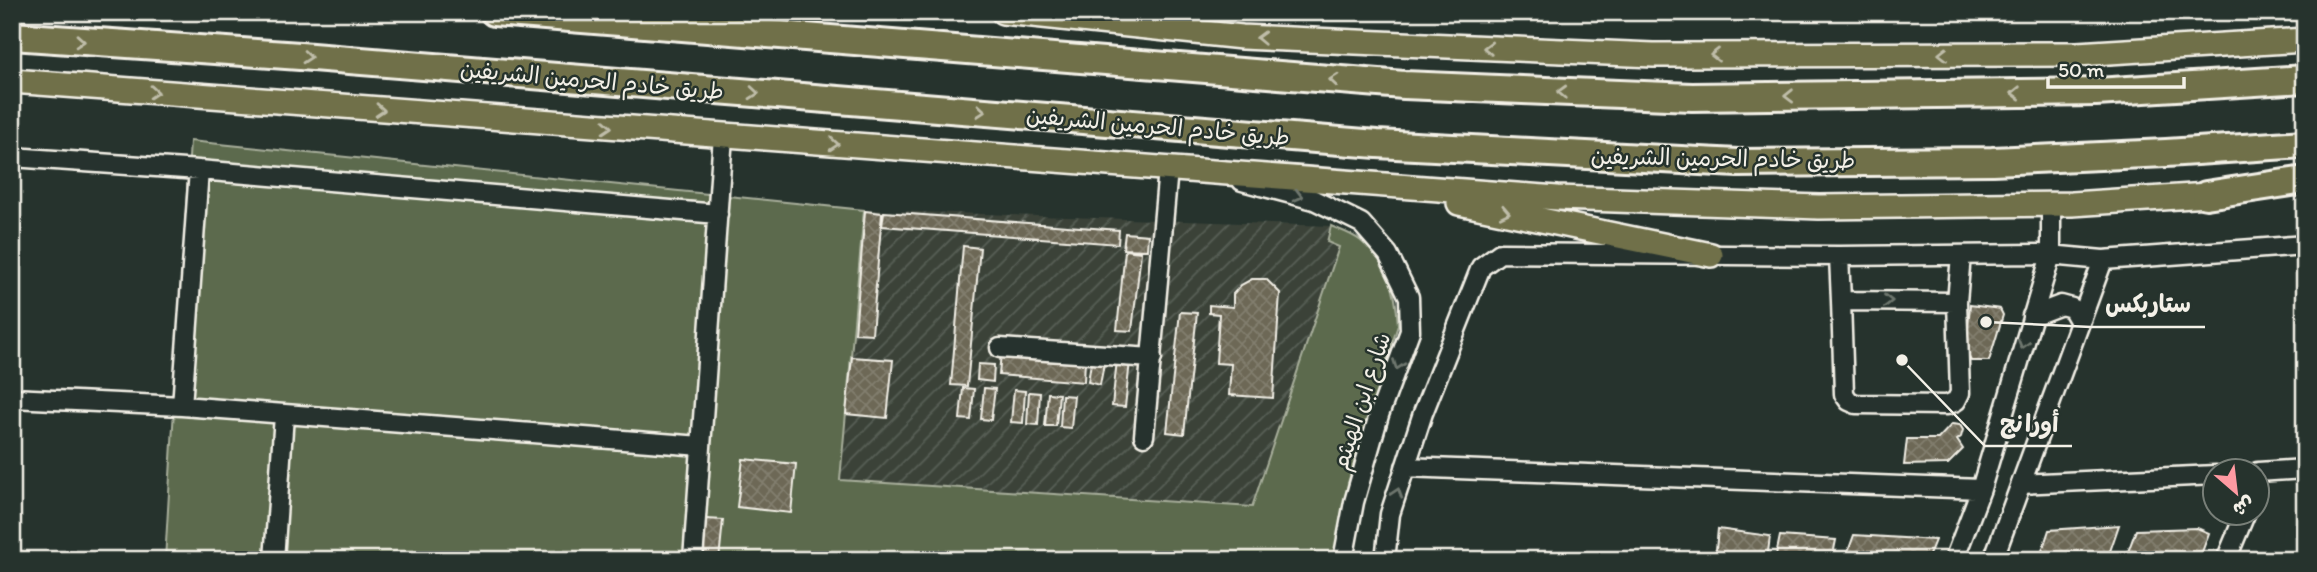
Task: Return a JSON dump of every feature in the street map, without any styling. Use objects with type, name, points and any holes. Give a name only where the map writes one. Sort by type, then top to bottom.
[{"type":"highway","points":[[494,12],[1404,85],[1692,97],[2096,92],[2305,79]]},
{"type":"highway","points":[[649,12],[846,41]]},
{"type":"highway","name":"طريق خادم الحرمين الشريفين","points":[[12,36],[327,58],[1377,144],[1738,163],[1992,161],[2305,144]]},
{"type":"highway","points":[[2206,195],[2305,180]]},
{"type":"main road","points":[[1003,12],[1141,20],[1242,37],[1653,55],[2077,54],[2305,40]]},
{"type":"main road","points":[[12,81],[1557,198],[1819,207],[2051,205],[2305,188]]},
{"type":"main road","points":[[1366,184],[1711,255]]},
{"type":"street","points":[[693,560],[723,136]]},
{"type":"street","points":[[12,158],[199,170],[718,214]]},
{"type":"street","points":[[1144,436],[1168,169]]},
{"type":"street","points":[[182,406],[199,170]]},
{"type":"street","name":"شارع ابن الهيثم","points":[[1208,172],[1314,200],[1361,223],[1388,254],[1409,298],[1410,331],[1379,415],[1354,502],[1343,560]]},
{"type":"street","points":[[1954,560],[1981,489],[2051,255],[2051,205]]},
{"type":"street","points":[[1385,560],[1390,514],[1441,363],[1480,267],[1500,253],[2051,255],[2102,260],[2305,245]]},
{"type":"street","points":[[1839,256],[1844,394],[1849,401],[1856,404],[1947,405],[1956,401],[1960,393],[1957,302],[1961,255]]},
{"type":"street","points":[[1993,560],[2102,260]]},
{"type":"street","points":[[1841,301],[1957,302]]},
{"type":"street","points":[[2032,316],[2061,306],[2072,308],[2080,322]]},
{"type":"street","points":[[1000,348],[1152,358]]},
{"type":"street","points":[[12,398],[182,406],[701,446]]},
{"type":"street","points":[[274,560],[284,415]]},
{"type":"street","points":[[1405,467],[1981,489]]},
{"type":"street","points":[[2272,475],[2305,469]]},
{"type":"street","points":[[2021,484],[2202,476]]},
{"type":"street","points":[[2226,560],[2240,526]]},
{"type":"shaded area","points":[[864,210],[1331,226],[1328,242],[1339,246],[1253,507],[837,480]]},
{"type":"green space","points":[[190,141],[864,210],[840,480],[1252,507],[1339,247],[1327,242],[1331,226],[1358,239],[1378,259],[1393,289],[1398,325],[1348,483],[1336,560],[165,560]]},
{"type":"building","points":[[865,211],[882,213],[872,334],[855,333]]},
{"type":"building","points":[[884,212],[1119,230],[1118,244],[882,226]]},
{"type":"building","points":[[1125,233],[1148,235],[1147,250],[1123,249]]},
{"type":"building","points":[[963,246],[980,248],[967,386],[951,385]]},
{"type":"building","points":[[1125,250],[1141,252],[1132,331],[1117,330]]},
{"type":"building","points":[[1252,279],[1266,279],[1280,293],[1273,398],[1229,395],[1231,364],[1216,363],[1219,314],[1209,313],[1209,305],[1233,307],[1233,294],[1241,285]]},
{"type":"building","points":[[1970,305],[2000,309],[2003,315],[1989,361],[1971,361],[1966,351]]},
{"type":"building","points":[[1180,312],[1197,313],[1184,434],[1167,432]]},
{"type":"building","points":[[1001,352],[1085,359],[1084,382],[999,375]]},
{"type":"building","points":[[1092,356],[1105,358],[1100,385],[1088,382]]},
{"type":"building","points":[[852,357],[893,360],[887,418],[846,414]]},
{"type":"building","points":[[1117,360],[1130,361],[1125,407],[1112,406]]},
{"type":"building","points":[[978,364],[994,365],[993,382],[977,380]]},
{"type":"building","points":[[963,388],[974,389],[971,420],[960,419]]},
{"type":"building","points":[[984,388],[995,389],[991,420],[981,419]]},
{"type":"building","points":[[1014,390],[1025,391],[1023,423],[1011,422]]},
{"type":"building","points":[[1029,392],[1040,393],[1038,425],[1027,424]]},
{"type":"building","points":[[1048,393],[1059,394],[1056,426],[1045,426]]},
{"type":"building","points":[[1062,395],[1074,396],[1071,428],[1060,427]]},
{"type":"building","points":[[1952,424],[1960,425],[1963,430],[1957,440],[1963,449],[1948,464],[1904,465],[1907,439],[1938,439]]},
{"type":"building","points":[[743,459],[796,464],[791,513],[737,507]]},
{"type":"building","points":[[706,519],[723,520],[719,560],[702,560]]},
{"type":"building","points":[[2119,525],[2107,560],[2039,560],[2049,530]]},
{"type":"building","points":[[2197,528],[2209,533],[2202,552],[2198,552],[2195,560],[2125,560],[2136,530]]},
{"type":"building","points":[[1718,529],[1770,536],[1767,560],[1715,560]]},
{"type":"building","points":[[1854,535],[1935,540],[1927,560],[1845,560]]},
{"type":"building","points":[[1780,536],[1836,540],[1832,560],[1775,560]]},
{"type":"place","name":"ستاربكس","points":[[1986,322]]},
{"type":"place","name":"أورانج","points":[[1902,360]]}]
